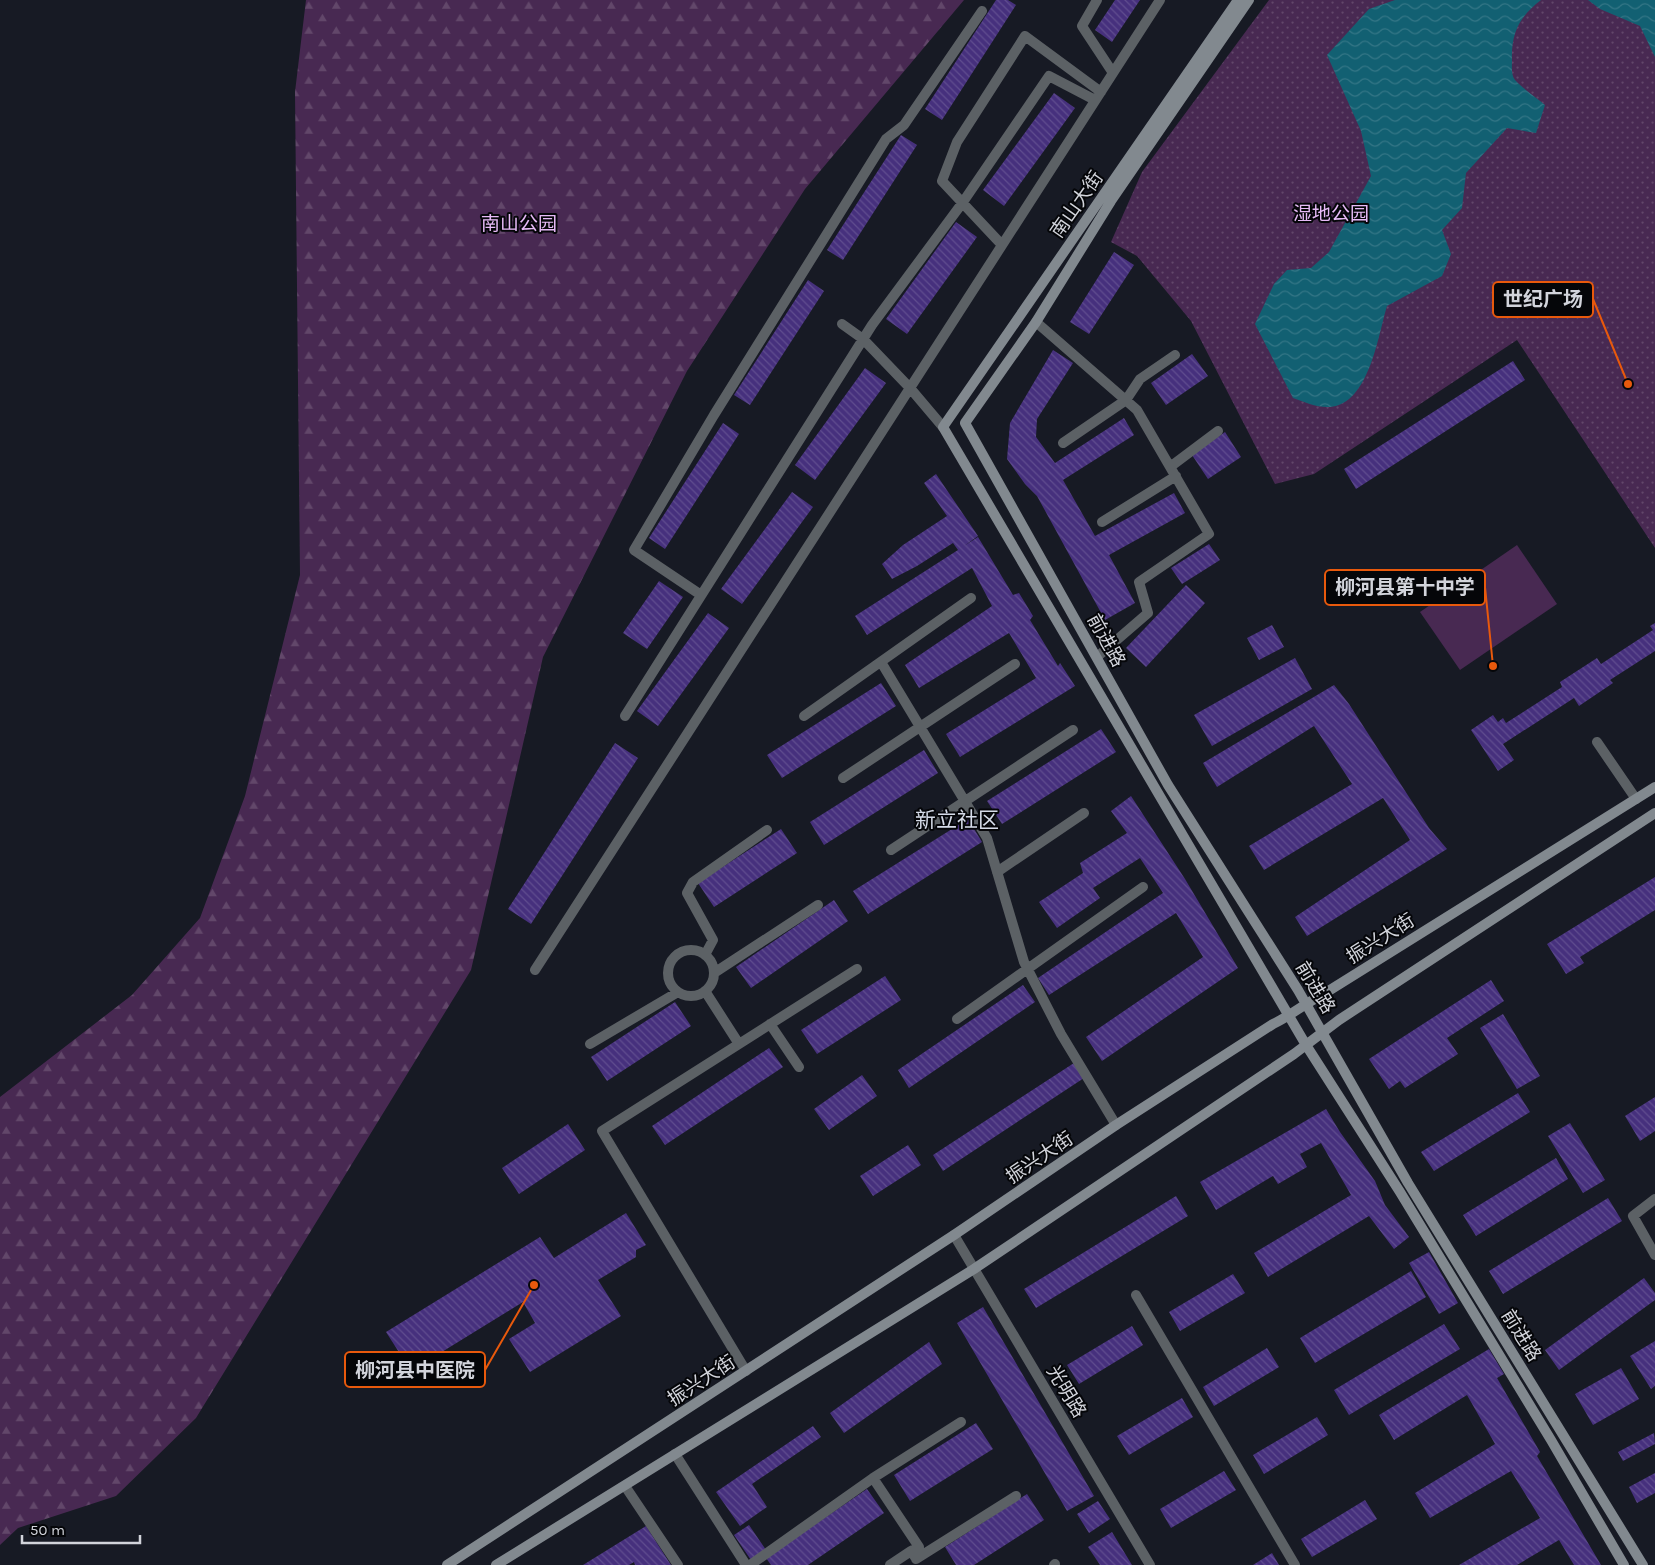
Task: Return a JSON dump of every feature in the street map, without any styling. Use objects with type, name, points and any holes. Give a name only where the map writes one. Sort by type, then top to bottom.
[{"type":"street","points":[[1097,0],[1082,26],[1113,73]]},
{"type":"street","points":[[535,970],[1160,0]]},
{"type":"street","name":"南山大街","points":[[943,427],[1238,0]]},
{"type":"street","name":"南山大街","points":[[965,423],[1036,322],[1111,201],[1249,0]]},
{"type":"street","points":[[701,595],[634,550],[714,415],[886,139],[904,125],[982,11]]},
{"type":"street","points":[[1002,245],[942,182],[957,142],[1025,36],[1098,96]]},
{"type":"street","points":[[625,716],[863,339],[963,202],[1048,76],[1098,96]]},
{"type":"street","points":[[1036,322],[1137,410],[1209,534],[1140,582],[1148,613],[1097,658]]},
{"type":"street","points":[[842,324],[863,339],[910,388],[943,427]]},
{"type":"street","points":[[1063,443],[1126,400],[1140,379],[1175,355]]},
{"type":"street","name":"前进路","points":[[965,423],[1168,785],[1306,1003],[1408,1183],[1643,1565]]},
{"type":"street","name":"前进路","points":[[943,427],[1306,1045],[1552,1440],[1624,1565]]},
{"type":"street","points":[[1170,466],[1218,431]]},
{"type":"street","points":[[1102,522],[1176,476]]},
{"type":"street","points":[[804,716],[971,598]]},
{"type":"street","points":[[881,662],[987,838],[1024,962],[1062,1034],[1116,1125]]},
{"type":"street","points":[[843,778],[1015,664]]},
{"type":"street","points":[[891,850],[1074,730]]},
{"type":"street","points":[[1597,742],[1636,799]]},
{"type":"street","name":"振兴大街","points":[[448,1565],[954,1236],[1116,1125],[1273,1024],[1289,1016],[1306,1003],[1330,990],[1655,787]]},
{"type":"street","points":[[997,872],[1084,813]]},
{"type":"street","points":[[496,1565],[974,1270],[1306,1045],[1338,1020],[1655,814]]},
{"type":"street","points":[[705,954],[713,940],[687,893],[693,882],[767,830]]},
{"type":"street","points":[[957,1020],[1143,887]]},
{"type":"street","points":[[714,973],[818,905]]},
{"type":"street","points":[[687,950],[700,951],[705,954],[710,960],[714,973],[710,986],[705,991],[687,996],[678,992],[670,983],[668,977],[672,959],[687,950]]},
{"type":"street","points":[[746,1372],[602,1131],[857,969]]},
{"type":"street","points":[[705,991],[739,1044]]},
{"type":"street","points":[[590,1044],[678,992]]},
{"type":"street","points":[[770,1024],[799,1067]]},
{"type":"street","points":[[1655,1199],[1633,1216],[1655,1255]]},
{"type":"street","name":"光明路","points":[[954,1236],[1150,1565]]},
{"type":"street","points":[[1136,1295],[1296,1565]]},
{"type":"street","points":[[750,1565],[873,1478],[961,1422]]},
{"type":"street","points":[[675,1454],[746,1565]]},
{"type":"street","points":[[873,1478],[919,1547],[916,1558]]},
{"type":"street","points":[[625,1486],[678,1565]]},
{"type":"street","points":[[890,1565],[916,1558],[1016,1496]]},
{"type":"green space","name":"南山公园","points":[[306,0],[964,0],[805,189],[687,371],[543,657],[471,970],[196,1418],[116,1496],[18,1528],[0,1545],[0,1097],[132,995],[200,918],[245,796],[300,575],[295,92]]},
{"type":"green space","name":"湿地公园","points":[[1269,0],[1655,0],[1655,548],[1517,340],[1314,474],[1275,484],[1191,321],[1137,256],[1111,242],[1142,172]]},
{"type":"green space","points":[[1517,545],[1557,604],[1460,670],[1420,612]]},
{"type":"water","points":[[1395,0],[1541,0],[1533,6],[1518,26],[1513,42],[1512,68],[1515,80],[1545,105],[1536,133],[1507,128],[1466,173],[1462,208],[1442,230],[1451,254],[1442,276],[1387,306],[1370,367],[1363,382],[1354,394],[1343,403],[1330,407],[1320,407],[1293,398],[1255,324],[1274,284],[1287,270],[1311,268],[1329,252],[1371,176],[1361,131],[1327,55],[1369,9]]},
{"type":"water","points":[[1588,0],[1655,0],[1655,57],[1640,26],[1600,9]]},
{"type":"building","points":[[996,0],[1008,0],[1016,5],[942,120],[925,109]]},
{"type":"building","points":[[1115,0],[1140,0],[1112,42],[1095,30]]},
{"type":"building","points":[[1054,93],[1075,108],[1004,206],[983,190]]},
{"type":"building","points":[[901,135],[917,145],[843,260],[827,250]]},
{"type":"building","points":[[956,222],[977,237],[907,334],[886,319]]},
{"type":"building","points":[[1114,252],[1134,265],[1089,334],[1070,322]]},
{"type":"building","points":[[808,280],[824,291],[750,405],[734,395]]},
{"type":"building","points":[[1053,350],[1073,363],[1037,419],[1036,437],[1055,463],[1124,418],[1134,435],[1063,480],[1095,536],[1174,493],[1185,513],[1109,555],[1135,603],[1105,620],[1037,496],[1025,484],[1007,459],[1010,423]]},
{"type":"building","points":[[1192,354],[1208,376],[1166,405],[1151,383]]},
{"type":"building","points":[[1513,361],[1525,380],[1356,489],[1344,469]]},
{"type":"building","points":[[865,368],[886,383],[815,480],[795,465]]},
{"type":"building","points":[[723,423],[739,434],[665,549],[649,538]]},
{"type":"building","points":[[1225,432],[1241,457],[1208,479],[1192,455]]},
{"type":"building","points":[[936,474],[978,536],[964,546],[978,537],[1013,595],[1019,593],[1033,616],[1030,620],[1058,666],[1060,663],[1075,686],[960,757],[946,734],[1036,678],[1009,633],[919,688],[905,665],[992,606],[972,568],[867,635],[855,616],[958,550],[953,543],[917,566],[892,579],[882,564],[903,545],[947,516],[924,483]]},
{"type":"building","points":[[792,492],[813,507],[742,604],[721,589]]},
{"type":"building","points":[[1209,544],[1220,560],[1182,584],[1171,568]]},
{"type":"building","points":[[659,581],[683,597],[647,649],[623,633]]},
{"type":"building","points":[[1186,585],[1205,603],[1146,667],[1126,648]]},
{"type":"building","points":[[708,613],[729,628],[658,726],[637,711]]},
{"type":"building","points":[[1655,623],[1655,651],[1610,680],[1613,683],[1579,706],[1574,698],[1503,744],[1514,760],[1498,771],[1471,730],[1493,715],[1498,722],[1503,718],[1506,723],[1562,687],[1560,682],[1597,658],[1601,664],[1653,630],[1650,626]]},
{"type":"building","points":[[1272,625],[1284,647],[1259,660],[1247,638]]},
{"type":"building","points":[[1295,658],[1312,689],[1212,746],[1194,715]]},
{"type":"building","points":[[881,683],[896,706],[782,778],[767,755]]},
{"type":"building","points":[[1334,685],[1349,704],[1429,828],[1447,849],[1307,936],[1295,917],[1410,840],[1383,798],[1264,870],[1249,846],[1352,784],[1314,726],[1217,787],[1203,763]]},
{"type":"building","points":[[1101,729],[1116,752],[1002,824],[987,801]]},
{"type":"building","points":[[615,743],[638,758],[531,924],[508,909]]},
{"type":"building","points":[[924,750],[938,773],[824,845],[810,822]]},
{"type":"building","points":[[1131,796],[1185,879],[1238,968],[1102,1061],[1086,1037],[1203,957],[1176,913],[1049,995],[1038,978],[1163,893],[1140,858],[1093,888],[1100,898],[1057,928],[1039,902],[1083,873],[1080,863],[1127,833],[1111,811]]},
{"type":"building","points":[[968,819],[982,842],[868,914],[853,891]]},
{"type":"building","points":[[781,829],[797,853],[714,907],[698,883]]},
{"type":"building","points":[[1655,877],[1655,910],[1580,957],[1584,963],[1566,974],[1547,944]]},
{"type":"building","points":[[834,900],[848,921],[751,988],[736,967]]},
{"type":"building","points":[[885,976],[901,1000],[817,1054],[801,1030]]},
{"type":"building","points":[[1491,980],[1504,1001],[1447,1038],[1458,1054],[1405,1088],[1400,1081],[1389,1089],[1369,1059]]},
{"type":"building","points":[[1023,985],[1035,1002],[909,1088],[898,1070]]},
{"type":"building","points":[[675,1002],[691,1026],[607,1081],[591,1057]]},
{"type":"building","points":[[1503,1014],[1540,1076],[1517,1089],[1480,1028]]},
{"type":"building","points":[[769,1048],[783,1067],[665,1145],[652,1126]]},
{"type":"building","points":[[1074,1063],[1084,1078],[943,1171],[933,1155]]},
{"type":"building","points":[[862,1075],[877,1096],[829,1130],[814,1109]]},
{"type":"building","points":[[1518,1093],[1530,1112],[1434,1171],[1421,1152]]},
{"type":"building","points":[[1655,1097],[1655,1131],[1640,1141],[1625,1116]]},
{"type":"building","points":[[1326,1109],[1375,1181],[1385,1205],[1409,1237],[1394,1249],[1369,1216],[1268,1277],[1254,1253],[1351,1195],[1321,1143],[1300,1154],[1307,1167],[1278,1184],[1273,1176],[1216,1210],[1200,1182]]},
{"type":"building","points":[[1570,1123],[1605,1180],[1583,1193],[1548,1136]]},
{"type":"building","points":[[568,1124],[585,1150],[519,1194],[502,1168]]},
{"type":"building","points":[[908,1145],[921,1165],[873,1196],[860,1176]]},
{"type":"building","points":[[1556,1158],[1568,1179],[1476,1236],[1463,1215]]},
{"type":"building","points":[[1176,1196],[1188,1216],[1036,1308],[1024,1289]]},
{"type":"building","points":[[1608,1198],[1622,1221],[1503,1294],[1489,1271]]},
{"type":"building","points":[[626,1213],[646,1245],[636,1250],[636,1257],[598,1280],[621,1316],[530,1372],[509,1339],[535,1323],[523,1302],[411,1371],[386,1332],[540,1237],[554,1258]]},
{"type":"building","points":[[1429,1252],[1458,1303],[1439,1314],[1409,1263]]},
{"type":"building","points":[[1411,1271],[1426,1297],[1315,1363],[1300,1338]]},
{"type":"building","points":[[1233,1274],[1245,1293],[1180,1331],[1169,1312]]},
{"type":"building","points":[[1644,1278],[1655,1293],[1655,1300],[1559,1370],[1545,1350]]},
{"type":"building","points":[[983,1307],[1094,1496],[1067,1511],[957,1323]]},
{"type":"building","points":[[1444,1324],[1460,1349],[1349,1415],[1334,1390]]},
{"type":"building","points":[[1132,1326],[1143,1345],[1079,1384],[1067,1365]]},
{"type":"building","points":[[1655,1341],[1655,1386],[1651,1389],[1630,1356]]},
{"type":"building","points":[[929,1342],[942,1364],[844,1433],[830,1413]]},
{"type":"building","points":[[1267,1348],[1279,1367],[1214,1406],[1203,1387]]},
{"type":"building","points":[[1489,1349],[1504,1374],[1497,1378],[1540,1452],[1537,1456],[1601,1565],[1574,1565],[1559,1540],[1517,1565],[1459,1565],[1540,1518],[1511,1471],[1430,1518],[1415,1493],[1495,1444],[1467,1395],[1394,1440],[1379,1415]]},
{"type":"building","points":[[1621,1368],[1639,1399],[1593,1425],[1575,1394]]},
{"type":"building","points":[[1182,1398],[1193,1417],[1129,1455],[1117,1436]]},
{"type":"building","points":[[1317,1417],[1328,1435],[1264,1474],[1253,1455]]},
{"type":"building","points":[[976,1423],[993,1449],[910,1501],[894,1475]]},
{"type":"building","points":[[813,1426],[821,1437],[752,1484],[767,1507],[740,1526],[716,1492]]},
{"type":"building","points":[[1654,1433],[1655,1444],[1623,1461],[1618,1452]]},
{"type":"building","points":[[1224,1471],[1236,1490],[1171,1528],[1160,1509]]},
{"type":"building","points":[[1655,1473],[1655,1493],[1637,1503],[1629,1487]]},
{"type":"building","points":[[867,1489],[884,1513],[808,1565],[771,1565],[766,1558]]},
{"type":"building","points":[[1027,1494],[1044,1520],[974,1565],[956,1565],[945,1547]]},
{"type":"building","points":[[1365,1500],[1377,1519],[1312,1557],[1301,1539]]},
{"type":"building","points":[[1098,1501],[1110,1519],[1089,1533],[1077,1514]]},
{"type":"building","points":[[749,1525],[766,1550],[751,1560],[734,1535]]},
{"type":"building","points":[[646,1526],[671,1565],[635,1565],[634,1562],[629,1565],[583,1565]]},
{"type":"building","points":[[1112,1532],[1132,1565],[1100,1565],[1088,1547]]},
{"type":"building","points":[[1272,1553],[1279,1565],[1253,1565]]},
{"type":"place","name":"世纪广场","points":[[1628,384]]},
{"type":"place","name":"柳河县第十中学","points":[[1493,666]]},
{"type":"place","name":"柳河县中医院","points":[[534,1285]]},
{"type":"district","name":"新立社区","points":[[957,820]]}]
